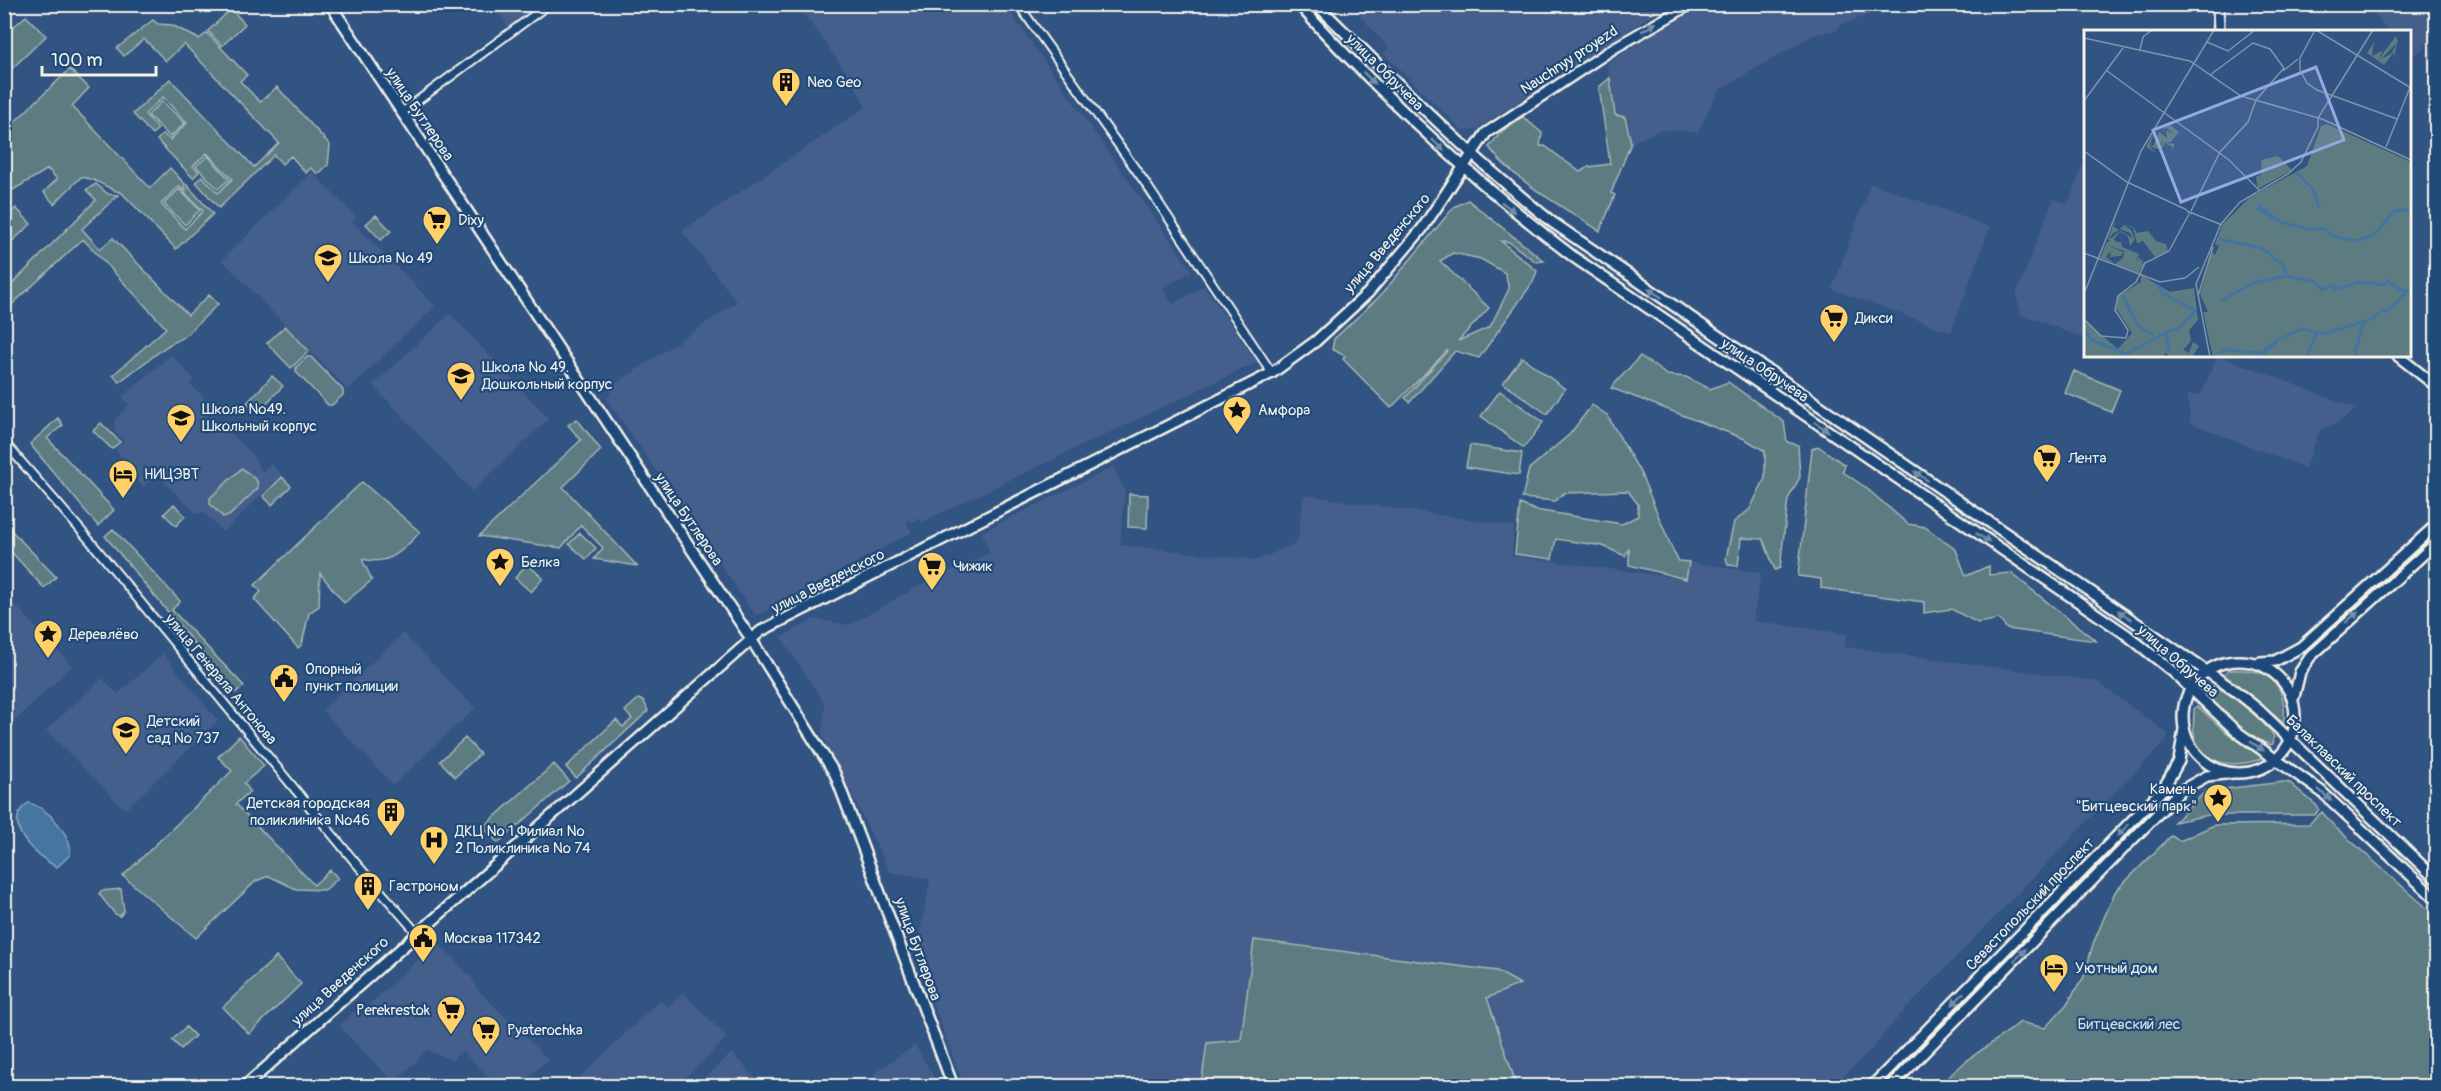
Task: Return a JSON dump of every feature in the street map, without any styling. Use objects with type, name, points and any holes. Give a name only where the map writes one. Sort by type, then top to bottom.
[{"type":"main road","name":"улица Бутлерова","points":[[330,4],[751,639],[835,774],[953,1086]]},
{"type":"main road","name":"улица Обручева","points":[[1299,4],[1463,170],[1566,251],[2127,635],[2172,671],[2237,732]]},
{"type":"main road","name":"улица Обручева","points":[[1316,4],[1472,154],[1508,187],[1552,222],[2258,709]]},
{"type":"main road","name":"Nauchnyy proyezd","points":[[1463,170],[1486,133],[1614,48],[1692,4]]},
{"type":"main road","points":[[2218,4],[2219,30]]},
{"type":"main road","name":"улица Введенского","points":[[245,1086],[751,639],[1272,373],[1316,341],[1368,293],[1422,229],[1463,170]]},
{"type":"main road","points":[[2399,357],[2436,386]]},
{"type":"main road","points":[[2190,690],[2206,671],[2230,661],[2275,661],[2301,647],[2436,525]]},
{"type":"main road","points":[[2278,760],[2290,740],[2295,687],[2300,672],[2310,657],[2436,543]]},
{"type":"main road","points":[[2251,662],[2263,665],[2283,678],[2294,704]]},
{"type":"main road","name":"Севастопольский проспект","points":[[1872,1086],[2163,789],[2179,760],[2185,709],[2190,690]]},
{"type":"main road","name":"Балаклавский проспект","points":[[2258,709],[2345,795],[2436,879]]},
{"type":"main road","points":[[2184,729],[2197,755],[2214,768],[2233,773]]},
{"type":"main road","name":"Балаклавский проспект","points":[[2237,732],[2322,792],[2436,899]]},
{"type":"main road","name":"Севастопольский проспект","points":[[1891,1086],[2180,791],[2207,776],[2258,769],[2278,760]]},
{"type":"street","points":[[401,113],[549,4]]},
{"type":"street","points":[[1018,4],[1144,181],[1272,373]]},
{"type":"street","points":[[1682,332],[1693,331],[1695,326],[1692,318]]},
{"type":"street","name":"улица Генерала Антонова","points":[[4,442],[110,565],[355,862],[417,933]]},
{"type":"shaded area","points":[[493,5],[547,5],[511,31]]},
{"type":"shaded area","points":[[798,5],[1005,5],[1192,271],[1162,289],[1173,304],[1204,286],[1257,362],[922,522],[919,518],[912,522],[909,519],[906,522],[912,532],[756,616],[606,398],[611,394],[608,389],[737,302],[682,231],[866,107],[852,80]]},
{"type":"shaded area","points":[[1351,5],[1667,5],[1475,130],[1463,131],[1383,53],[1388,48]]},
{"type":"shaded area","points":[[1708,5],[1897,5],[1842,24],[1837,30],[1813,35],[1719,90],[1698,132],[1660,130],[1631,143],[1626,117],[1615,115],[1607,63],[1675,20]]},
{"type":"shaded area","points":[[2367,5],[2436,5],[2436,37],[2411,58],[2411,30],[2388,30]]},
{"type":"shaded area","points":[[2436,45],[2436,92],[2431,86],[2426,54]]},
{"type":"shaded area","points":[[2084,162],[2084,339],[2021,314],[2016,295],[2053,199],[2068,204]]},
{"type":"shaded area","name":"Школа № 49","points":[[312,172],[356,217],[352,221],[435,306],[348,390],[222,260]]},
{"type":"shaded area","points":[[1871,183],[1990,227],[1951,332],[1832,289]]},
{"type":"shaded area","name":"Школа № 49. Дошкольный корпус","points":[[450,314],[549,419],[472,491],[373,385]]},
{"type":"shaded area","name":"Школа №49. Школьный корпус","points":[[171,355],[194,379],[190,384],[210,404],[203,412],[214,424],[225,427],[252,454],[262,472],[271,464],[282,475],[223,532],[203,511],[198,515],[157,475],[143,487],[138,482],[138,474],[115,450],[124,441],[115,432],[115,419],[129,405],[122,397]]},
{"type":"shaded area","points":[[2217,357],[2224,357],[2357,409],[2338,423],[2320,430],[2305,468],[2190,423],[2188,395],[2201,395]]},
{"type":"shaded area","points":[[1113,467],[1125,490],[1120,545],[1257,560],[1297,543],[1304,495],[1514,526],[1512,556],[1686,579],[1689,562],[1761,573],[1753,621],[1847,634],[1845,647],[2096,681],[2168,734],[2167,739],[1900,1015],[1869,1052],[1833,1086],[1517,1086],[1487,998],[1519,983],[1254,940],[1241,1041],[1207,1043],[1201,1086],[964,1086],[916,957],[930,879],[890,872],[822,734],[825,704],[781,637],[815,619],[849,625],[928,581],[990,553],[982,532]]},
{"type":"shaded area","points":[[5,594],[72,666],[5,730]]},
{"type":"shaded area","points":[[403,633],[475,708],[393,785],[322,710]]},
{"type":"shaded area","name":"Детский сад № 737","points":[[163,654],[218,721],[125,810],[46,730],[102,678],[118,694]]},
{"type":"shaded area","points":[[28,803],[35,805],[50,816],[67,839],[70,855],[57,867],[39,855],[19,830],[20,811]]},
{"type":"shaded area","points":[[438,942],[472,978],[476,988],[548,1059],[519,1086],[498,1086],[462,1051],[452,1060],[427,1050],[394,1083],[339,1026],[355,1011],[361,1012]]},
{"type":"shaded area","points":[[683,992],[727,1038],[676,1086],[589,1086],[580,1077],[660,1000],[668,1007]]},
{"type":"shaded area","points":[[915,1045],[935,1079],[925,1086],[882,1086],[873,1074]]},
{"type":"shaded area","points":[[732,1053],[763,1086],[696,1086]]},
{"type":"green space","points":[[231,9],[245,24],[222,46],[208,31]]},
{"type":"green space","points":[[26,16],[46,36],[5,75],[5,34]]},
{"type":"green space","points":[[153,20],[158,24],[172,25],[199,39],[207,33],[247,75],[240,81],[260,102],[277,87],[330,145],[328,165],[318,174],[311,168],[306,173],[291,156],[282,164],[274,155],[219,208],[196,182],[202,176],[218,193],[232,179],[207,153],[193,166],[199,172],[193,178],[157,140],[163,134],[170,140],[187,123],[163,97],[145,114],[158,129],[152,134],[133,114],[170,79],[254,167],[279,143],[184,44],[166,61],[144,39],[124,56],[117,48]]},
{"type":"green space","points":[[70,69],[89,88],[72,106],[150,188],[170,168],[185,184],[183,191],[179,186],[161,204],[185,229],[203,211],[185,193],[187,185],[213,214],[176,249],[122,193],[93,180],[81,177],[54,204],[44,192],[57,179],[48,169],[13,190],[5,180],[5,131]]},
{"type":"green space","points":[[1610,78],[1615,115],[1625,117],[1631,143],[1611,193],[1615,195],[1600,231],[1525,182],[1498,159],[1489,147],[1501,132],[1523,117],[1542,133],[1540,146],[1545,146],[1580,172],[1588,167],[1610,164],[1599,87]]},
{"type":"green space","points":[[162,101],[185,123],[170,137],[148,115]]},
{"type":"green space","points":[[208,156],[229,179],[218,189],[196,166]]},
{"type":"green space","points":[[96,184],[108,194],[118,195],[82,229],[100,249],[113,238],[188,315],[209,295],[218,304],[184,337],[167,346],[119,382],[113,375],[166,328],[83,239],[5,311],[5,291],[96,200],[86,190]]},
{"type":"green space","points":[[179,189],[200,210],[185,225],[164,204]]},
{"type":"green space","points":[[1468,200],[1544,261],[1536,262],[1509,242],[1501,241],[1537,271],[1533,282],[1479,358],[1455,351],[1410,402],[1405,398],[1448,350],[1391,408],[1343,359],[1345,356],[1332,349],[1334,339],[1380,296],[1454,207]],"holes":[[[1453,253],[1481,259],[1505,273],[1509,289],[1490,327],[1458,341],[1489,308],[1440,261]]]},
{"type":"green space","points":[[16,208],[31,224],[5,248],[5,218]]},
{"type":"green space","points":[[376,215],[391,231],[381,240],[366,224]]},
{"type":"green space","points":[[285,326],[309,351],[291,368],[267,343]]},
{"type":"green space","points":[[1640,356],[1667,375],[1686,377],[1710,389],[1728,382],[1784,422],[1787,442],[1798,445],[1800,477],[1788,499],[1780,568],[1775,570],[1763,539],[1741,538],[1738,566],[1728,565],[1726,558],[1734,522],[1750,509],[1765,478],[1765,451],[1745,439],[1611,388]]},
{"type":"green space","points":[[307,357],[311,357],[343,390],[343,395],[332,405],[328,405],[296,372],[296,367]]},
{"type":"green space","points":[[1522,357],[1565,389],[1547,414],[1503,383]]},
{"type":"green space","points":[[2074,371],[2120,390],[2111,412],[2065,393]]},
{"type":"green space","points":[[272,376],[283,386],[257,413],[247,403]]},
{"type":"green space","points":[[1500,391],[1543,422],[1524,448],[1481,416]]},
{"type":"green space","points":[[1592,405],[1607,415],[1640,472],[1674,553],[1679,561],[1689,562],[1686,579],[1629,565],[1629,548],[1625,556],[1603,546],[1556,539],[1552,559],[1515,554],[1520,504],[1535,510],[1622,524],[1638,516],[1638,504],[1628,491],[1564,493],[1555,501],[1522,498],[1529,469],[1570,434]]},
{"type":"green space","points":[[58,418],[63,425],[47,438],[114,510],[98,526],[30,444]]},
{"type":"green space","points":[[577,419],[601,450],[563,487],[637,566],[594,559],[603,548],[581,525],[561,548],[479,536],[581,440],[568,425]]},
{"type":"green space","points":[[101,423],[120,442],[112,449],[93,431]]},
{"type":"green space","points":[[1470,445],[1522,453],[1519,475],[1466,467]]},
{"type":"green space","points":[[1818,446],[1845,465],[1843,472],[1865,487],[1908,524],[1925,527],[1956,550],[1966,576],[1989,566],[1989,575],[2011,573],[2096,641],[2007,629],[1999,619],[1978,623],[1951,609],[1924,613],[1924,602],[1821,588],[1821,579],[1798,576],[1812,449]]},
{"type":"green space","points":[[242,468],[257,481],[258,488],[229,516],[223,517],[210,504],[210,498]]},
{"type":"green space","points":[[282,477],[291,486],[272,505],[263,496]]},
{"type":"green space","points":[[362,482],[420,532],[401,551],[388,559],[372,561],[362,559],[372,580],[344,603],[320,573],[319,606],[309,613],[302,644],[298,648],[254,599],[261,592],[255,585]]},
{"type":"green space","points":[[1129,494],[1148,495],[1147,528],[1128,527]]},
{"type":"green space","points":[[174,504],[185,516],[176,526],[164,514]]},
{"type":"green space","points":[[5,524],[56,577],[44,588],[5,545]]},
{"type":"green space","points":[[113,529],[180,601],[172,610],[244,686],[235,693],[105,536]]},
{"type":"green space","points":[[580,533],[596,548],[586,559],[569,544]]},
{"type":"green space","points":[[527,564],[543,578],[531,592],[515,578]]},
{"type":"green space","points":[[2229,670],[2255,671],[2273,680],[2282,697],[2284,723],[2226,677],[2225,673]]},
{"type":"green space","points":[[2211,686],[2236,699],[2263,723],[2274,736],[2273,744],[2270,745],[2252,736],[2233,723],[2212,699],[2208,690]]},
{"type":"green space","points":[[638,699],[644,701],[648,711],[576,778],[566,767],[616,720],[623,727],[632,719],[625,711]]},
{"type":"green space","points":[[2197,706],[2261,759],[2232,764],[2205,755],[2199,748],[2194,735],[2194,709]]},
{"type":"green space","points":[[239,736],[264,766],[244,783],[250,791],[236,804],[314,885],[330,870],[338,878],[325,890],[296,889],[269,876],[256,881],[196,938],[123,876],[232,771],[218,757]]},
{"type":"green space","points":[[465,738],[480,754],[455,777],[440,761]]},
{"type":"green space","points":[[554,764],[569,781],[498,843],[483,827]]},
{"type":"green space","points":[[2290,783],[2316,805],[2319,809],[2315,815],[2209,815],[2174,822],[2206,791]]},
{"type":"green space","name":"Битцевский лес","points":[[2322,812],[2335,827],[2436,916],[2436,1086],[1941,1086],[1959,1067],[2020,1022],[2045,1028],[2066,1005],[2084,977],[2093,944],[2115,892],[2171,836],[2180,841],[2214,825],[2309,824]]},
{"type":"green space","points":[[121,889],[124,911],[120,916],[115,914],[99,894],[101,891]]},
{"type":"green space","points":[[1254,940],[1497,971],[1520,984],[1487,998],[1517,1086],[1201,1086],[1207,1043],[1241,1040]]},
{"type":"green space","points":[[276,957],[301,984],[249,1034],[223,1007]]},
{"type":"green space","points":[[186,1027],[195,1036],[181,1049],[172,1040]]},
{"type":"place","name":"Neo Geo","points":[[786,108]]},
{"type":"place","name":"Dixy","points":[[437,246]]},
{"type":"place","name":"Школа № 49","points":[[328,284]]},
{"type":"place","name":"Дикси","points":[[1834,344]]},
{"type":"place","name":"Школа № 49. Дошкольный корпус","points":[[461,402]]},
{"type":"place","name":"Амфора","points":[[1237,436]]},
{"type":"place","name":"Школа №49. Школьный корпус","points":[[181,444]]},
{"type":"place","name":"Лента","points":[[2047,484]]},
{"type":"place","name":"НИЦЭВТ","points":[[123,500]]},
{"type":"place","name":"Белка","points":[[500,588]]},
{"type":"place","name":"Чижик","points":[[932,592]]},
{"type":"place","name":"Деревлёво","points":[[48,660]]},
{"type":"place","name":"Опорный пункт полиции","points":[[284,704]]},
{"type":"place","name":"Детский сад № 737","points":[[126,756]]},
{"type":"place","name":"Камень \"Битцевский парк\"","points":[[2218,824]]},
{"type":"place","name":"Детская городская поликлиника №46","points":[[391,838]]},
{"type":"place","name":"ДКЦ № 1 Филиал № 2 Поликлиника № 74","points":[[434,866]]},
{"type":"place","name":"Гастроном","points":[[368,912]]},
{"type":"place","name":"Москва 117342","points":[[423,964]]},
{"type":"place","name":"Уютный дом","points":[[2054,994]]},
{"type":"place","name":"Perekrestok","points":[[451,1036]]},
{"type":"place","name":"Pyaterochka","points":[[486,1056]]}]
